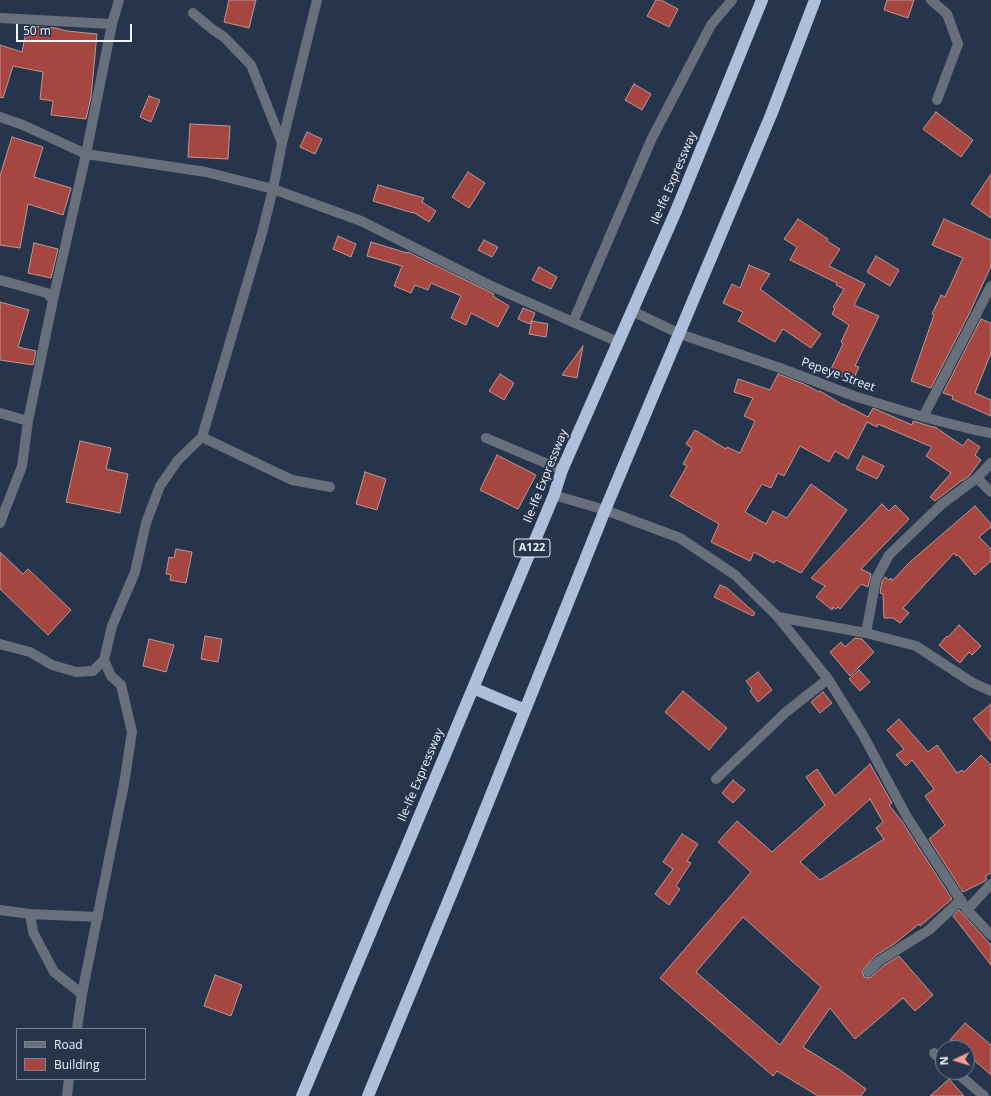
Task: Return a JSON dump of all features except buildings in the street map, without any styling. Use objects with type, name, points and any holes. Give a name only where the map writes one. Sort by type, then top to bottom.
[{"type":"highway","name":"Ile-Ife Expressway","points":[[302,1096],[554,495],[562,470],[679,203],[762,0]]},
{"type":"highway","points":[[368,1096],[525,710],[604,510],[680,334],[771,115],[816,0]]},
{"type":"highway","points":[[473,688],[525,710]]},
{"type":"street","points":[[0,524],[22,466],[28,421],[53,300],[86,154],[112,24],[119,0]]},
{"type":"street","points":[[0,644],[30,652],[52,665],[76,672],[93,671],[104,660],[112,626],[134,572],[146,523],[160,486],[178,460],[202,437],[262,232],[317,0]]},
{"type":"street","points":[[573,322],[656,131],[710,25],[732,0]]},
{"type":"street","points":[[931,0],[947,14],[958,44],[937,100]]},
{"type":"street","points":[[193,13],[224,37],[251,65],[282,143]]},
{"type":"street","points":[[0,18],[112,24]]},
{"type":"street","points":[[0,117],[23,125],[86,154],[206,172],[273,189],[361,221],[489,285],[618,342]]},
{"type":"street","points":[[0,280],[47,293],[53,300]]},
{"type":"street","points":[[923,417],[991,286]]},
{"type":"street","name":"Pepeye Street","points":[[632,311],[680,334],[780,368],[854,396],[923,417],[991,433]]},
{"type":"street","points":[[0,413],[28,421]]},
{"type":"street","points":[[202,437],[292,480],[330,487]]},
{"type":"street","points":[[486,438],[562,470]]},
{"type":"street","points":[[866,633],[876,579],[889,555],[942,504],[977,478],[991,463]]},
{"type":"street","points":[[977,478],[991,492]]},
{"type":"street","points":[[554,495],[604,510],[680,538],[735,575],[778,617],[828,679],[863,735],[907,816],[967,910],[991,935]]},
{"type":"street","points":[[778,617],[866,633],[916,646],[973,683],[991,691]]},
{"type":"street","points":[[77,1028],[82,994],[124,784],[132,732],[121,685],[111,676],[104,660]]},
{"type":"street","points":[[716,779],[786,712],[828,679]]},
{"type":"street","points":[[967,910],[991,884]]},
{"type":"street","points":[[868,972],[879,961],[929,930],[961,900]]},
{"type":"street","points":[[0,910],[30,914],[98,917]]},
{"type":"street","points":[[30,914],[33,932],[54,972],[82,994]]},
{"type":"street","points":[[67,1096],[69,1080]]},
{"type":"street","points":[[965,1080],[984,1096]]}]
